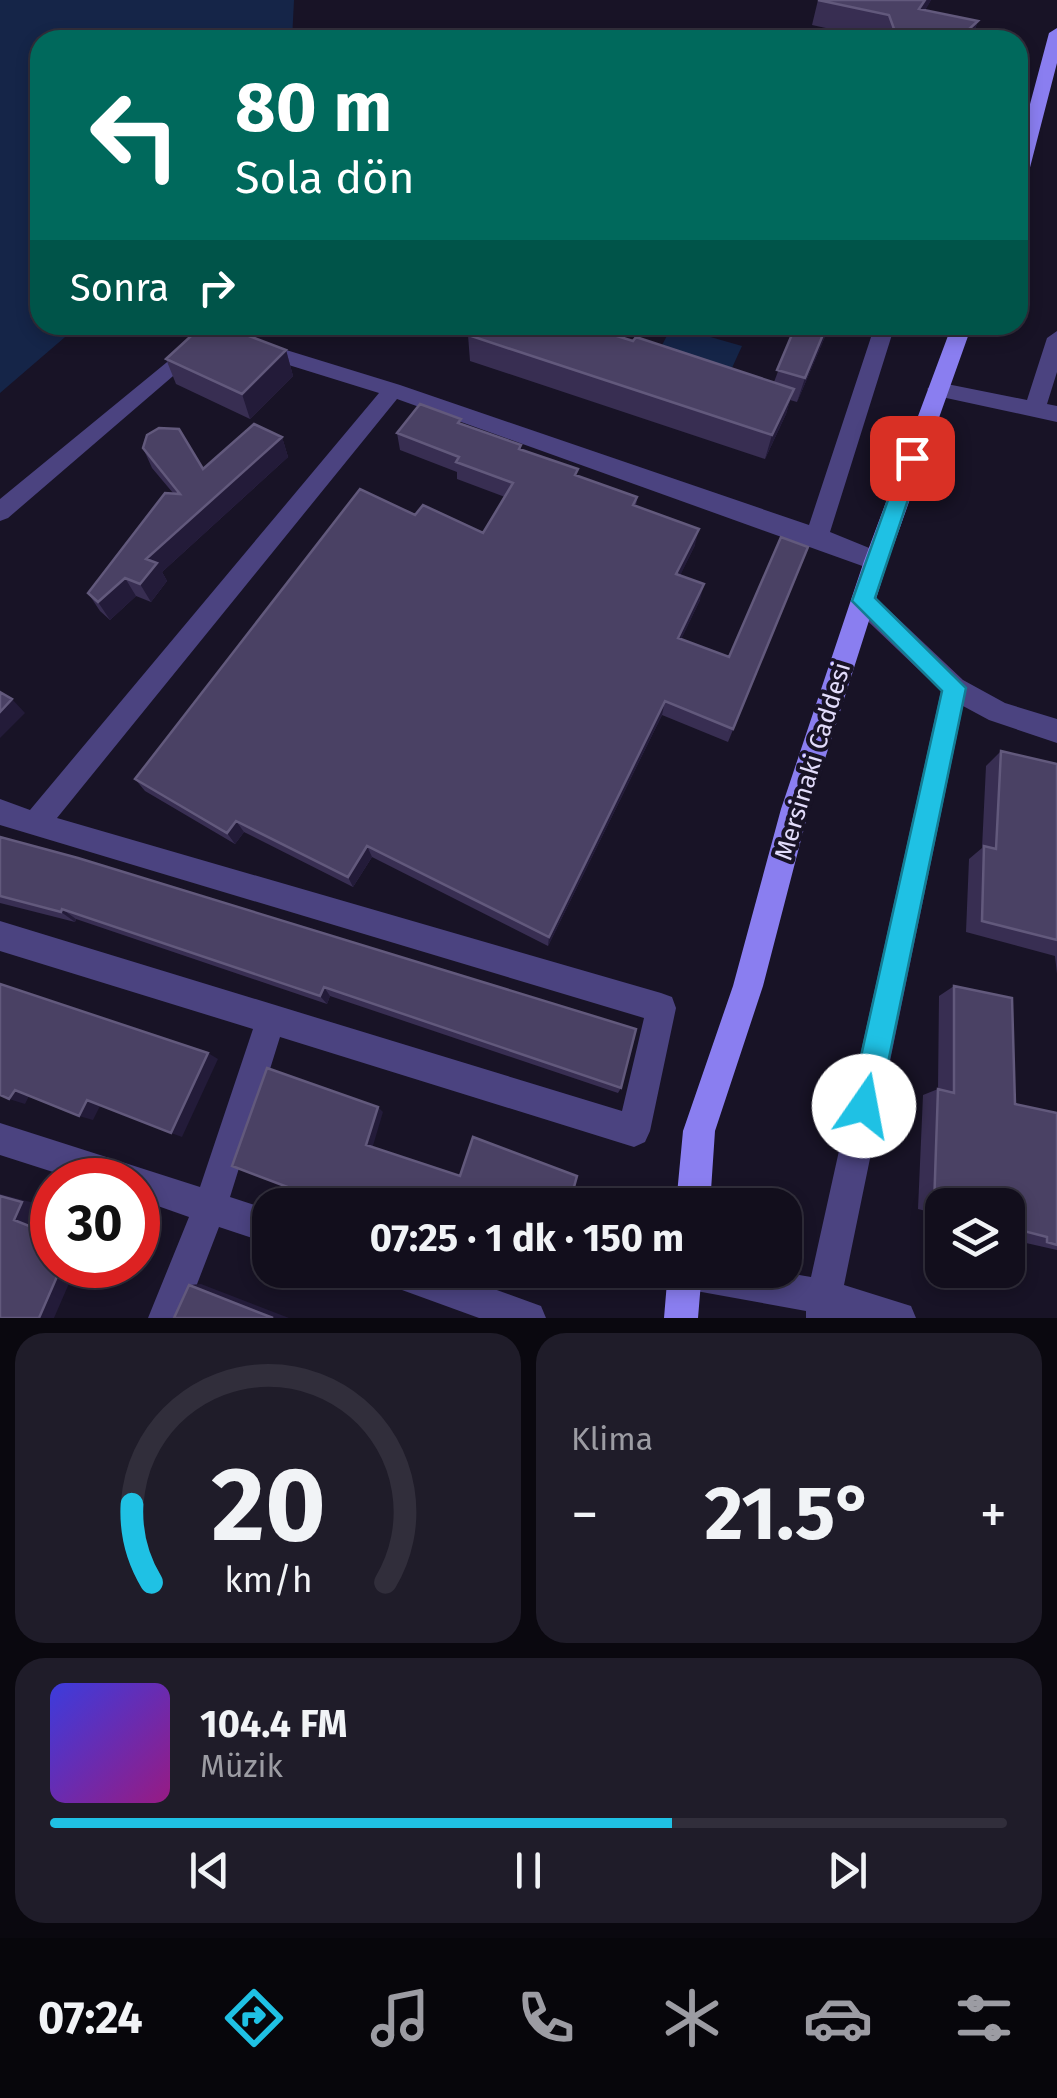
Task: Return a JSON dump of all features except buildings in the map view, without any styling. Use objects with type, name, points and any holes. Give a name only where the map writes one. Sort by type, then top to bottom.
[{"type":"street","points":[[1028,138],[1057,33]]},
{"type":"street","points":[[817,537],[882,335]]},
{"type":"street","name":"Mersinaki Caddesi","points":[[694,1188],[699,1130],[748,986],[795,809],[876,562],[958,335]]},
{"type":"street","points":[[0,512],[219,336],[393,390],[817,537],[876,562]]},
{"type":"street","points":[[937,389],[1046,412],[1057,338]]},
{"type":"street","points":[[35,825],[393,390]]},
{"type":"street","points":[[863,601],[954,688],[998,712],[1057,731]]},
{"type":"street","points":[[824,1307],[954,688]]},
{"type":"street","points":[[0,812],[661,1008],[634,1132],[0,936]]},
{"type":"street","points":[[166,1318],[210,1206],[271,1019]]},
{"type":"street","points":[[0,1138],[61,1158]]},
{"type":"street","points":[[160,1190],[252,1221]]},
{"type":"street","points":[[443,1288],[528,1318]]},
{"type":"street","points":[[680,1318],[683,1288]]},
{"type":"street","points":[[751,1288],[824,1307],[899,1318]]},
{"type":"water","points":[[0,0],[294,0],[292,30],[30,30],[30,335],[67,335],[0,393]]},
{"type":"water","points":[[667,335],[704,335],[742,346],[731,370],[660,349]]},
{"type":"route","points":[[864,1106],[954,688],[863,601],[912,458]]}]
